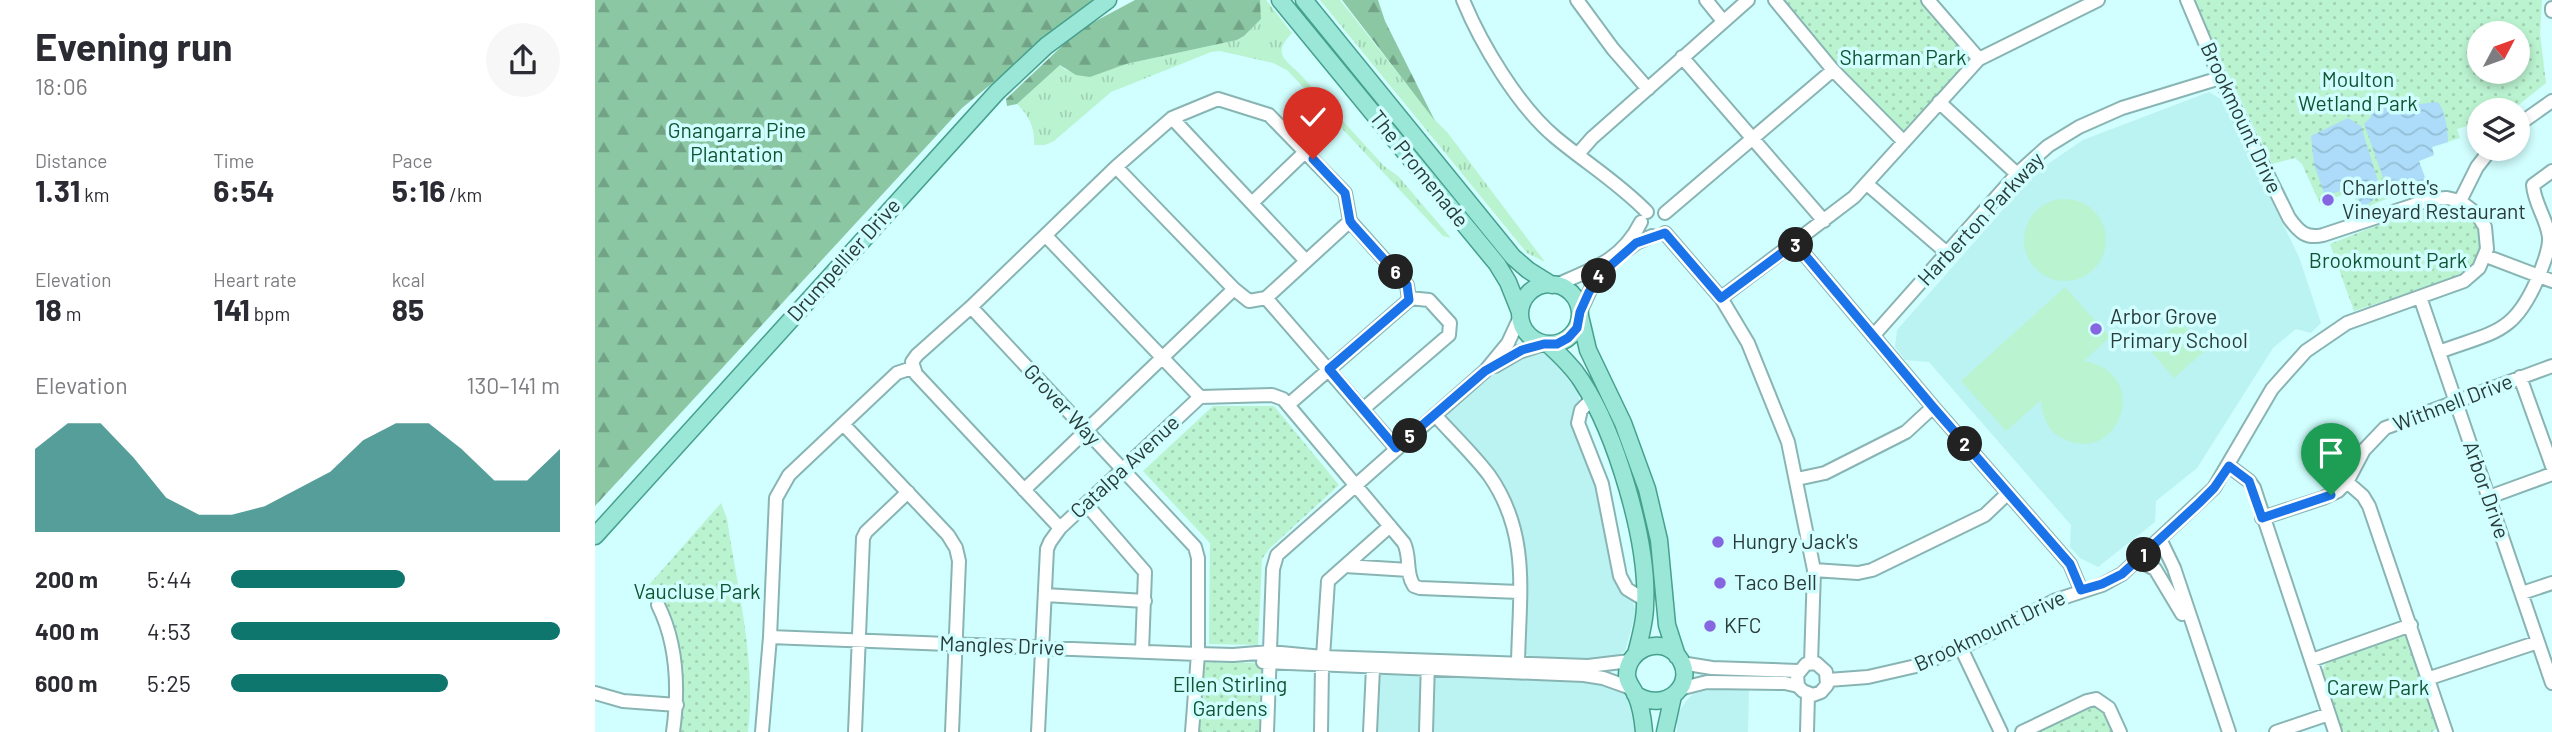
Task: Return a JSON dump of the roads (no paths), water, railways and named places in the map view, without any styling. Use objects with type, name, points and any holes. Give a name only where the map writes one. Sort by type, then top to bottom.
[{"type":"main road","name":"Drumpellier Drive","points":[[595,536],[997,92],[1046,46],[1108,0]]},
{"type":"main road","name":"The Promenade","points":[[1280,0],[1493,260],[1508,282],[1520,315]]},
{"type":"main road","name":"The Promenade","points":[[1304,0],[1513,257],[1528,270],[1554,285]]},
{"type":"main road","points":[[1644,732],[1627,675],[1646,600],[1629,496],[1610,438],[1592,399],[1575,372],[1546,344],[1526,332],[1520,315],[1524,300],[1539,286],[1554,285],[1574,296],[1588,350],[1623,423],[1647,489],[1659,540],[1668,629],[1683,676],[1665,732]]},
{"type":"main road","points":[[1546,344],[1561,342],[1571,335],[1577,328],[1580,314]]},
{"type":"main road","points":[[1633,657],[1643,648],[1661,646],[1679,659]]},
{"type":"main road","points":[[1633,691],[1650,702],[1666,700],[1676,692]]},
{"type":"street","points":[[1462,0],[1474,27],[1529,112],[1554,136],[1629,193],[1644,217],[1643,230],[1659,235],[1721,298],[1748,343],[1788,442],[1797,479],[1814,570],[1811,663]]},
{"type":"street","points":[[1577,0],[1613,50],[1648,89]]},
{"type":"street","points":[[1706,0],[1723,21]]},
{"type":"street","points":[[1578,154],[1592,138],[1748,0]]},
{"type":"street","points":[[1775,0],[1833,70],[1904,142]]},
{"type":"street","points":[[1928,0],[1979,59]]},
{"type":"street","points":[[1721,298],[1824,221],[1867,184],[1979,59],[2098,0]]},
{"type":"street","name":"Brookmount Drive","points":[[2187,0],[2220,78],[2289,218],[2303,235],[2323,235],[2433,199],[2460,201]]},
{"type":"street","points":[[1682,57],[1824,221]]},
{"type":"street","points":[[1665,213],[1833,70]]},
{"type":"street","name":"Harberton Parkway","points":[[1873,336],[2017,174],[2048,146],[2079,127],[2122,108],[2220,78]]},
{"type":"street","points":[[1060,528],[914,371],[912,362],[1116,167],[1172,118],[1218,99],[1269,115],[1345,193],[1350,221],[1407,285],[1409,300],[1288,405]]},
{"type":"street","points":[[1939,102],[2017,174]]},
{"type":"street","points":[[2530,118],[2550,107]]},
{"type":"street","points":[[1172,118],[1306,261]]},
{"type":"street","points":[[1252,203],[1305,152]]},
{"type":"street","points":[[2482,161],[2460,201],[2477,214],[2485,227],[2488,241],[2486,256],[2552,281]]},
{"type":"street","points":[[1116,167],[1234,289],[1249,301],[1266,298],[1350,221]]},
{"type":"street","points":[[2439,352],[2501,329],[2520,314],[2539,276],[2549,248],[2549,234],[2533,185],[2552,171]]},
{"type":"street","points":[[1867,184],[1947,253]]},
{"type":"street","points":[[1554,285],[1594,270],[1633,242],[1659,235],[1669,222],[1665,213],[1654,209],[1644,217],[1633,242],[1599,276],[1580,314]]},
{"type":"street","points":[[1046,236],[1200,397],[1272,396],[1283,399],[1391,526],[1407,550],[1410,581],[1414,586],[1519,592]]},
{"type":"street","points":[[1795,243],[2070,564],[2081,590]]},
{"type":"street","name":"Brookmount Drive","points":[[1828,680],[1868,677],[1903,670],[1961,648],[2056,600],[2112,580],[2214,488],[2272,388],[2306,351],[2347,323],[2464,281],[2479,268],[2486,256]]},
{"type":"street","points":[[1024,490],[1234,289]]},
{"type":"street","name":"Arbor Drive","points":[[2420,297],[2552,683]]},
{"type":"street","points":[[1266,298],[1396,448]]},
{"type":"street","points":[[1363,409],[1449,335],[1450,323],[1429,300],[1409,298]]},
{"type":"street","name":"Grover Way","points":[[971,307],[1197,552],[1198,654],[1192,732]]},
{"type":"street","points":[[1267,732],[1273,569],[1277,555],[1485,371],[1508,343],[1520,315]]},
{"type":"street","points":[[1485,371],[1519,352],[1546,344]]},
{"type":"street","name":"Withnell Drive","points":[[2347,482],[2364,450],[2385,428],[2552,366]]},
{"type":"street","points":[[762,732],[770,637],[776,498],[789,475],[897,373],[914,371]]},
{"type":"street","points":[[2520,377],[2552,466]]},
{"type":"street","name":"Catalpa Avenue","points":[[1038,732],[1049,542],[1060,528],[1124,471],[1200,397]]},
{"type":"street","points":[[1592,399],[1581,410],[1578,423],[1602,484],[1620,576],[1627,589],[1646,600]]},
{"type":"street","points":[[1797,479],[1825,472],[1906,432],[1933,407]]},
{"type":"street","points":[[1434,415],[1487,473],[1508,508],[1520,556],[1518,664]]},
{"type":"street","points":[[843,424],[948,535],[956,548],[959,561],[952,732]]},
{"type":"street","points":[[2229,466],[2249,481],[2335,732]]},
{"type":"street","points":[[2489,497],[2552,474]]},
{"type":"street","points":[[2262,518],[2323,498],[2347,482],[2366,500],[2430,678],[2446,732]]},
{"type":"street","points":[[855,732],[863,538],[908,492]]},
{"type":"street","points":[[1814,570],[1858,573],[1872,570],[1985,515],[2008,493]]},
{"type":"street","points":[[1086,505],[1142,567],[1146,579],[1142,651]]},
{"type":"street","points":[[1321,732],[1326,585],[1391,526]]},
{"type":"street","points":[[2160,539],[2174,568],[2229,732]]},
{"type":"street","points":[[2137,560],[2155,569],[2162,578],[2196,639]]},
{"type":"street","points":[[1345,566],[1409,570]]},
{"type":"street","points":[[2522,593],[2552,583]]},
{"type":"street","points":[[1045,595],[1145,601]]},
{"type":"street","points":[[658,605],[667,624],[678,688],[673,732]]},
{"type":"street","points":[[2312,660],[2411,625]]},
{"type":"street","name":"Mangles Drive","points":[[770,637],[1233,655],[1373,668],[1428,665],[1600,665],[1633,657]]},
{"type":"street","points":[[2430,678],[2538,642]]},
{"type":"street","points":[[1961,648],[2001,732]]},
{"type":"street","points":[[1679,659],[1712,668],[1798,671]]},
{"type":"street","name":"Mangles Drive","points":[[1323,662],[1428,665],[1565,674],[1595,677],[1633,691]]},
{"type":"street","points":[[1676,692],[1707,682],[1785,683],[1803,690],[1821,692],[1828,680],[1823,668],[1811,663],[1798,671],[1796,679],[1803,690],[1807,732]]},
{"type":"street","points":[[1426,732],[1428,665]]},
{"type":"street","points":[[1565,674],[1576,666]]},
{"type":"street","points":[[1370,732],[1373,668]]},
{"type":"street","points":[[595,693],[623,701],[677,705]]},
{"type":"street","points":[[2022,732],[2096,699],[2109,708],[2120,732]]},
{"type":"street","points":[[2276,732],[2329,714]]},
{"type":"water","points":[[2438,102],[2446,120],[2448,142],[2432,147],[2434,155],[2419,161],[2427,183],[2406,191],[2387,188],[2364,124],[2373,109]]},
{"type":"water","points":[[2348,118],[2361,126],[2381,191],[2370,203],[2361,207],[2353,187],[2325,196],[2314,164],[2311,136]]},
{"type":"place","name":"Charlotte's Vineyard Restaurant","points":[[2328,200]]},
{"type":"place","name":"Arbor Grove Primary School","points":[[2096,329]]},
{"type":"place","name":"Hungry Jack's","points":[[1718,542]]},
{"type":"place","name":"Taco Bell","points":[[1720,583]]},
{"type":"place","name":"KFC","points":[[1710,626]]},
{"type":"park label","name":"Sharman Park","points":[[1903,58]]},
{"type":"park label","name":"Moulton Wetland Park","points":[[2358,92]]},
{"type":"park label","name":"Gnangarra Pine Plantation","points":[[737,143]]},
{"type":"park label","name":"Brookmount Park","points":[[2388,261]]},
{"type":"park label","name":"Vaucluse Park","points":[[697,592]]},
{"type":"park label","name":"Carew Park","points":[[2378,688]]},
{"type":"park label","name":"Ellen Stirling Gardens","points":[[1230,697]]}]
